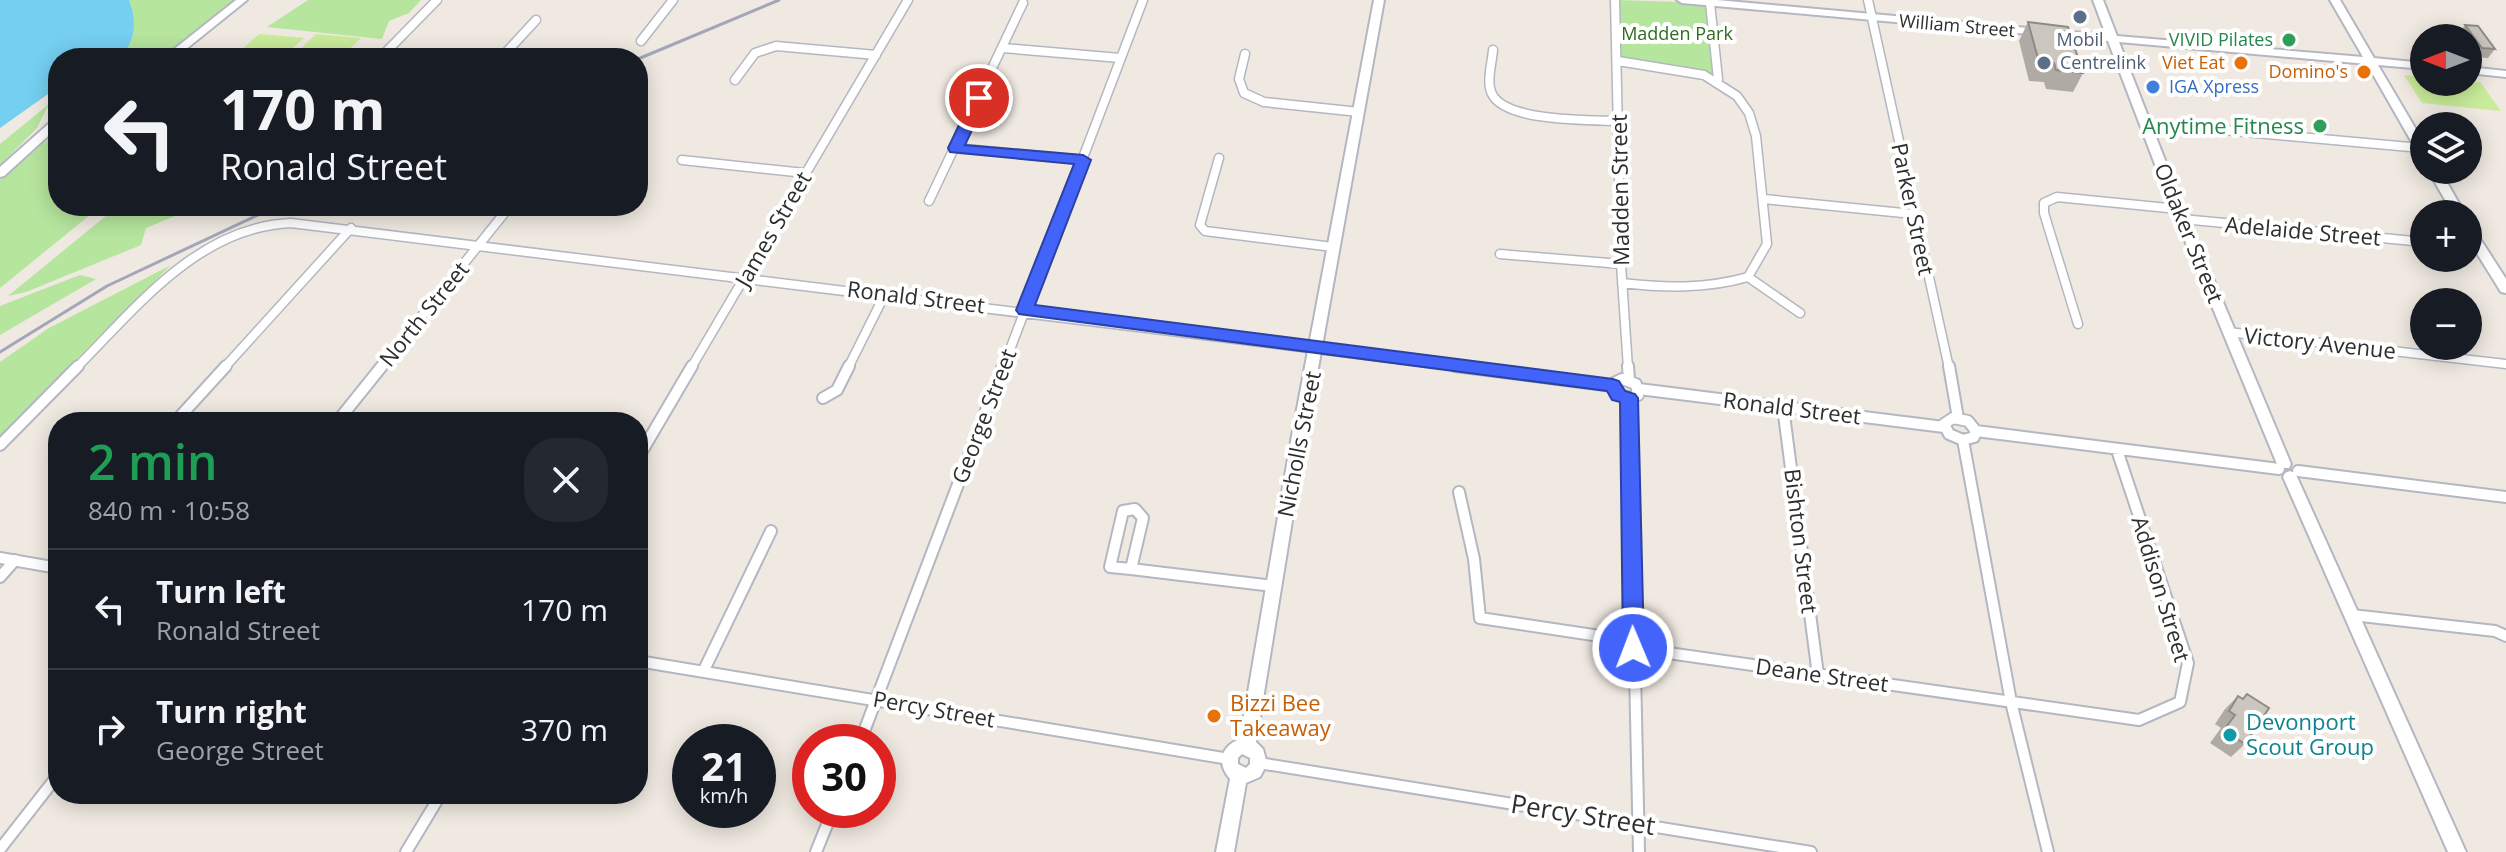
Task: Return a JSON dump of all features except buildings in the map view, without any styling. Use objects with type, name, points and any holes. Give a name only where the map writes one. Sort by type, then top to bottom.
[{"type":"street","points":[[181,48],[242,0]]},
{"type":"street","points":[[390,48],[437,0]]},
{"type":"street","points":[[641,41],[673,0]]},
{"type":"street","name":"James Street","points":[[648,441],[908,0]]},
{"type":"street","name":"George Street","points":[[867,724],[1143,0]]},
{"type":"street","name":"Nicholls Street","points":[[1247,747],[1273,586],[1379,0]]},
{"type":"street","name":"Madden Street","points":[[1615,0],[1621,264],[1629,380]]},
{"type":"street","name":"William Street","points":[[1682,0],[2114,41],[2410,65]]},
{"type":"street","name":"Parker Street","points":[[1868,0],[1958,418]]},
{"type":"street","name":"Oldaker Street","points":[[2098,0],[2228,332],[2457,852]]},
{"type":"street","points":[[2335,0],[2410,130]]},
{"type":"street","points":[[929,201],[1023,3]]},
{"type":"street","points":[[1710,3],[1718,79]]},
{"type":"street","points":[[510,48],[536,20]]},
{"type":"street","points":[[735,80],[755,53],[776,46],[876,55]]},
{"type":"street","points":[[1003,48],[1120,58]]},
{"type":"street","points":[[1493,50],[1490,92],[1498,103],[1517,112],[1618,121]]},
{"type":"street","points":[[1245,54],[1239,79],[1244,93],[1264,102],[1359,112]]},
{"type":"street","points":[[1618,61],[1673,68],[1718,79],[1745,106],[1753,120],[1767,244],[1748,277]]},
{"type":"street","points":[[2482,71],[2506,74]]},
{"type":"street","points":[[2146,123],[2410,150]]},
{"type":"street","points":[[0,173],[48,130]]},
{"type":"street","points":[[955,148],[1083,160]]},
{"type":"street","points":[[1219,158],[1200,225],[1205,231],[1333,247]]},
{"type":"street","points":[[682,160],[805,173]]},
{"type":"street","name":"Adelaide Street","points":[[2078,324],[2044,213],[2044,203],[2057,197],[2410,240]]},
{"type":"street","points":[[1764,199],[1913,214]]},
{"type":"street","name":"North Street","points":[[345,412],[502,216]]},
{"type":"street","name":"Ronald Street","points":[[0,445],[173,272],[192,257],[265,226],[300,222],[1025,310],[1613,386]]},
{"type":"street","points":[[184,412],[351,228]]},
{"type":"street","points":[[1500,254],[1621,264]]},
{"type":"street","points":[[2482,258],[2506,289]]},
{"type":"street","points":[[1622,283],[1683,290],[1748,277],[1800,313]]},
{"type":"street","points":[[823,398],[837,390],[885,294]]},
{"type":"street","name":"Victory Avenue","points":[[2228,332],[2506,364]]},
{"type":"street","points":[[1619,380],[1629,380],[1639,389],[1638,395],[1629,398],[1618,395],[1613,386],[1619,380]]},
{"type":"street","name":"Ronald Street","points":[[1639,389],[1944,427]]},
{"type":"street","points":[[1629,398],[1639,852]]},
{"type":"street","name":"Bishton Street","points":[[1783,407],[1818,675]]},
{"type":"street","points":[[1976,431],[1974,437],[1963,440],[1953,437],[1944,427],[1946,421],[1958,418],[1968,421],[1976,431],[2506,497]]},
{"type":"street","points":[[1963,440],[2011,702],[2048,852]]},
{"type":"street","name":"Addison Street","points":[[2011,702],[2139,720],[2180,702],[2188,663],[2117,450]]},
{"type":"street","name":"Deane Street","points":[[1459,492],[1474,559],[1480,618],[1818,675],[2011,702]]},
{"type":"street","points":[[1131,569],[1143,518],[1135,509],[1123,511],[1110,567],[1273,586]]},
{"type":"street","points":[[704,670],[771,531]]},
{"type":"street","points":[[0,558],[48,566]]},
{"type":"street","points":[[0,577],[15,560]]},
{"type":"street","points":[[2352,615],[2495,631],[2506,636]]},
{"type":"street","name":"Percy Street","points":[[648,662],[1229,759]]},
{"type":"street","points":[[1247,747],[1256,752],[1259,763],[1250,774],[1239,774],[1231,769],[1229,759],[1233,751],[1247,747]]},
{"type":"street","name":"Percy Street","points":[[1259,763],[1811,852]]},
{"type":"street","points":[[1225,852],[1239,774]]},
{"type":"street","points":[[0,849],[48,788]]},
{"type":"street","points":[[406,852],[435,804]]},
{"type":"street","points":[[816,852],[826,828]]},
{"type":"green space","points":[[129,0],[236,0],[176,48],[127,48],[133,15]]},
{"type":"green space","points":[[308,0],[421,0],[409,13],[389,21],[382,39],[267,27]]},
{"type":"green space","name":"Madden Park","points":[[1615,0],[1710,3],[1718,79],[1618,61]]},
{"type":"green space","points":[[259,34],[304,38],[293,48],[243,48]]},
{"type":"green space","points":[[316,34],[361,38],[350,48],[301,48]]},
{"type":"green space","points":[[2482,85],[2501,111],[2422,103],[2418,96],[2482,96]]},
{"type":"green space","points":[[48,105],[37,128],[0,165],[0,144]]},
{"type":"green space","points":[[48,139],[48,216],[89,216],[0,288],[0,180]]},
{"type":"green space","points":[[106,216],[175,216],[146,228],[141,245],[26,292],[8,296]]},
{"type":"green space","points":[[171,265],[0,436],[0,362],[49,328]]},
{"type":"green space","points":[[80,275],[96,279],[0,335],[0,306]]},
{"type":"water","points":[[0,0],[129,0],[134,23],[127,48],[48,48],[48,94],[0,128]]},
{"type":"railway","points":[[648,55],[779,0]]},
{"type":"railway","points":[[0,352],[107,286],[256,216]]},
{"type":"place","name":"Mobil","points":[[2080,17]]},
{"type":"place","name":"VIVID Pilates","points":[[2289,40]]},
{"type":"place","name":"Centrelink","points":[[2044,63]]},
{"type":"place","name":"Viet Eat","points":[[2241,63]]},
{"type":"place","name":"Domino's","points":[[2364,72]]},
{"type":"place","name":"IGA Xpress","points":[[2153,87]]},
{"type":"place","name":"Anytime Fitness","points":[[2320,126]]},
{"type":"place","name":"Bizzi Bee Takeaway","points":[[1214,716]]},
{"type":"place","name":"Devonport Scout Group","points":[[2230,735]]},
{"type":"route","points":[[979,98],[955,148],[1083,160],[1025,310],[1613,386],[1618,395],[1629,398],[1633,648]]}]
